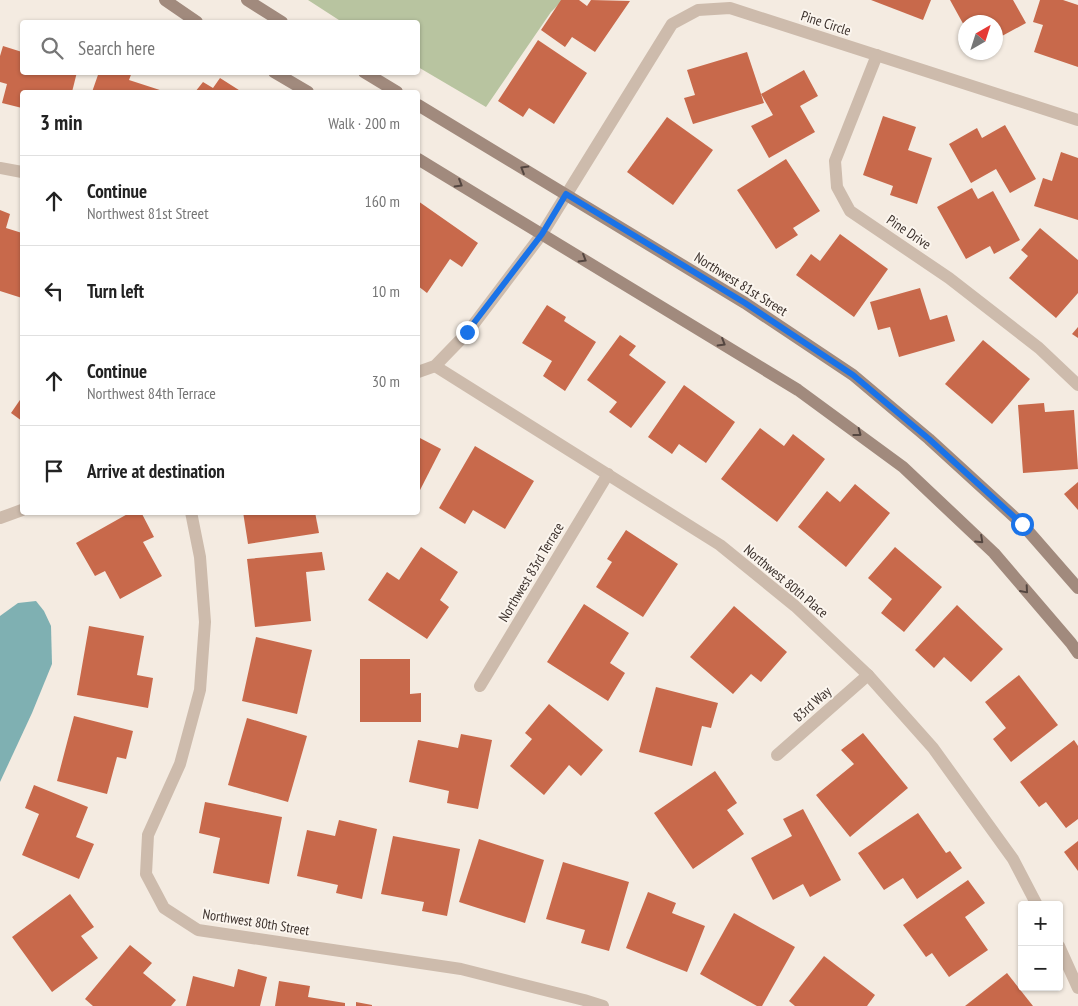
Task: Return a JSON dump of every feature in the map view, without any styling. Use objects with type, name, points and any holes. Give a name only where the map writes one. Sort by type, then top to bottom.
[{"type":"street","points":[[165,0],[194,20]]},
{"type":"street","points":[[247,0],[279,20]]},
{"type":"street","name":"Pine Circle","points":[[435,366],[467,332],[542,234],[672,24],[698,10],[730,8],[1078,120]]},
{"type":"street","name":"Pine Drive","points":[[877,55],[835,161],[837,187],[850,211],[949,278],[1039,348],[1078,385]]},
{"type":"street","points":[[279,75],[305,90]]},
{"type":"street","points":[[369,75],[394,90]]},
{"type":"street","name":"Northwest 81st Street","points":[[420,106],[745,303],[853,375],[929,439],[1022,524],[1078,588]]},
{"type":"street","points":[[420,160],[798,390],[903,467],[994,553],[1078,653]]},
{"type":"street","points":[[0,168],[20,172]]},
{"type":"street","points":[[420,371],[435,366]]},
{"type":"street","name":"Northwest 80th Place","points":[[435,366],[720,545],[795,606],[868,674],[933,748],[1013,859],[1035,901]]},
{"type":"street","name":"Northwest 83rd Terrace","points":[[480,686],[608,474]]},
{"type":"street","points":[[0,518],[20,511]]},
{"type":"street","name":"Northwest 80th Street","points":[[192,515],[200,557],[205,622],[200,690],[180,764],[148,835],[146,874],[164,908],[198,930],[461,969],[603,1006]]},
{"type":"street","name":"83rd Way","points":[[777,755],[868,674]]},
{"type":"street","points":[[1063,955],[1078,988]]},
{"type":"green space","points":[[308,0],[563,0],[551,12],[486,107],[420,68],[420,20],[339,20]]},
{"type":"water","points":[[36,601],[44,611],[51,626],[52,664],[0,782],[0,616],[18,603]]},
{"type":"building","points":[[561,0],[579,0],[587,6],[591,0],[630,1],[595,52],[572,37],[565,47],[541,30]]},
{"type":"building","points":[[871,0],[931,0],[923,20]]},
{"type":"building","points":[[950,0],[1013,0],[1026,23],[1003,35],[1003,15],[958,15]]},
{"type":"building","points":[[1040,0],[1063,0],[1078,5],[1078,67],[1034,52],[1043,25],[1033,22]]},
{"type":"building","points":[[538,40],[587,73],[554,124],[529,108],[523,117],[498,101]]},
{"type":"building","points":[[3,46],[20,51],[20,75],[76,75],[72,90],[20,90],[20,108],[2,103],[7,84],[0,82],[0,56]]},
{"type":"building","points":[[747,52],[764,103],[693,124],[684,98],[695,95],[687,70]]},
{"type":"building","points":[[804,70],[818,96],[800,106],[815,132],[769,158],[751,126],[773,115],[761,94]]},
{"type":"building","points":[[98,75],[131,75],[129,80],[160,90],[93,90]]},
{"type":"building","points":[[220,78],[239,90],[197,90],[203,82],[213,88]]},
{"type":"building","points":[[883,116],[916,127],[908,150],[932,158],[917,204],[890,195],[893,186],[863,175]]},
{"type":"building","points":[[667,117],[713,150],[673,205],[627,172]]},
{"type":"building","points":[[1005,125],[1036,179],[1010,193],[996,169],[971,183],[949,144],[977,128],[982,138]]},
{"type":"building","points":[[1061,152],[1078,158],[1078,220],[1034,206],[1043,178],[1052,181]]},
{"type":"building","points":[[786,159],[820,211],[793,228],[798,235],[776,249],[737,190]]},
{"type":"building","points":[[972,188],[978,199],[993,191],[1020,240],[994,254],[990,246],[966,259],[937,207]]},
{"type":"building","points":[[420,202],[478,243],[462,267],[450,259],[427,293],[420,288]]},
{"type":"building","points":[[0,210],[10,214],[6,228],[20,232],[20,297],[0,291]]},
{"type":"building","points":[[1040,228],[1078,260],[1078,293],[1056,318],[1009,278],[1028,256],[1021,250]]},
{"type":"building","points":[[840,234],[888,269],[854,317],[796,275],[811,254],[820,261]]},
{"type":"building","points":[[920,288],[930,320],[947,315],[955,341],[899,357],[890,327],[878,330],[870,302]]},
{"type":"building","points":[[547,305],[566,317],[564,321],[596,342],[565,391],[543,376],[552,361],[522,343]]},
{"type":"building","points":[[1078,327],[1078,338],[1072,334]]},
{"type":"building","points":[[620,335],[636,346],[629,355],[666,382],[631,428],[609,412],[617,402],[587,380]]},
{"type":"building","points":[[983,340],[1030,379],[992,424],[945,384]]},
{"type":"building","points":[[684,385],[735,422],[706,463],[679,444],[672,454],[648,437]]},
{"type":"building","points":[[20,400],[20,420],[11,413]]},
{"type":"building","points":[[1044,403],[1045,412],[1074,410],[1078,469],[1023,473],[1018,405]]},
{"type":"building","points":[[760,428],[784,446],[793,434],[825,459],[777,522],[721,479]]},
{"type":"building","points":[[420,438],[441,449],[420,490]]},
{"type":"building","points":[[475,446],[534,481],[505,529],[473,510],[465,524],[439,508]]},
{"type":"building","points":[[1078,482],[1078,510],[1064,494]]},
{"type":"building","points":[[855,484],[890,513],[846,567],[798,527],[827,491],[840,502]]},
{"type":"building","points":[[126,515],[143,515],[154,537],[143,542],[162,576],[120,599],[105,571],[95,576],[76,543]]},
{"type":"building","points":[[243,515],[316,515],[319,533],[248,544]]},
{"type":"building","points":[[626,530],[678,564],[643,617],[596,587],[612,562],[607,559]]},
{"type":"building","points":[[421,547],[458,572],[440,600],[449,607],[427,639],[368,600],[387,572],[399,580]]},
{"type":"building","points":[[895,547],[942,587],[904,632],[881,613],[892,599],[868,578]]},
{"type":"building","points":[[322,552],[325,570],[306,572],[311,621],[255,627],[247,559]]},
{"type":"building","points":[[584,604],[629,633],[610,663],[625,673],[608,701],[547,662]]},
{"type":"building","points":[[957,605],[1003,649],[971,682],[944,657],[934,668],[915,650]]},
{"type":"building","points":[[734,606],[787,652],[761,682],[751,674],[733,694],[690,657]]},
{"type":"building","points":[[89,626],[144,636],[137,675],[153,678],[148,708],[77,695]]},
{"type":"building","points":[[256,637],[312,650],[297,714],[242,701]]},
{"type":"building","points":[[360,659],[410,659],[410,694],[421,693],[421,722],[360,722]]},
{"type":"building","points":[[1019,675],[1058,725],[1011,762],[993,739],[1006,728],[985,702]]},
{"type":"building","points":[[656,687],[718,703],[711,728],[702,726],[692,766],[639,752]]},
{"type":"building","points":[[549,704],[603,750],[581,776],[569,765],[544,795],[510,766],[532,739],[525,733]]},
{"type":"building","points":[[74,716],[133,731],[126,759],[117,757],[107,794],[57,781]]},
{"type":"building","points":[[247,718],[307,736],[288,802],[228,785]]},
{"type":"building","points":[[863,733],[908,788],[850,837],[816,795],[854,764],[841,750]]},
{"type":"building","points":[[461,734],[492,740],[478,809],[447,803],[449,791],[409,782],[418,740],[458,748]]},
{"type":"building","points":[[1074,740],[1078,746],[1078,819],[1066,828],[1046,802],[1039,807],[1020,782]]},
{"type":"building","points":[[715,771],[737,803],[727,810],[744,834],[693,869],[654,813]]},
{"type":"building","points":[[34,785],[88,807],[76,837],[94,844],[79,879],[22,855],[39,814],[25,808]]},
{"type":"building","points":[[205,802],[282,817],[269,884],[213,873],[220,838],[199,833]]},
{"type":"building","points":[[803,809],[841,880],[810,897],[803,884],[773,900],[751,858],[792,836],[783,819]]},
{"type":"building","points":[[918,813],[946,853],[950,851],[962,868],[917,899],[903,878],[884,890],[858,853]]},
{"type":"building","points":[[339,820],[377,829],[362,899],[336,893],[338,885],[297,876],[307,830],[335,836]]},
{"type":"building","points":[[393,836],[460,849],[447,916],[422,911],[424,902],[381,894]]},
{"type":"building","points":[[479,839],[544,860],[525,923],[459,902]]},
{"type":"building","points":[[1078,841],[1078,871],[1064,852]]},
{"type":"building","points":[[563,862],[629,882],[609,951],[581,943],[585,930],[546,919]]},
{"type":"building","points":[[968,880],[985,903],[965,917],[988,950],[949,977],[932,953],[926,957],[903,925]]},
{"type":"building","points":[[648,892],[676,903],[672,913],[705,926],[687,972],[626,948]]},
{"type":"building","points":[[70,894],[94,927],[81,936],[98,958],[52,992],[12,937]]},
{"type":"building","points":[[734,913],[795,947],[762,1006],[757,1006],[700,974]]},
{"type":"building","points":[[130,945],[152,963],[143,973],[176,1000],[171,1006],[93,1006],[85,999]]},
{"type":"building","points":[[824,956],[875,995],[867,1006],[795,1006],[789,1001]]},
{"type":"building","points":[[238,969],[267,977],[260,1006],[186,1006],[193,976],[234,987]]},
{"type":"building","points":[[1007,973],[1018,987],[1018,991],[1021,991],[1033,1006],[965,1006]]},
{"type":"building","points":[[279,981],[310,986],[308,997],[345,1003],[345,1006],[275,1006]]},
{"type":"building","points":[[356,1002],[372,1005],[372,1006],[356,1006]]},
{"type":"route","points":[[467,332],[542,234],[566,194],[745,303],[853,375],[929,439],[1022,524]]}]
